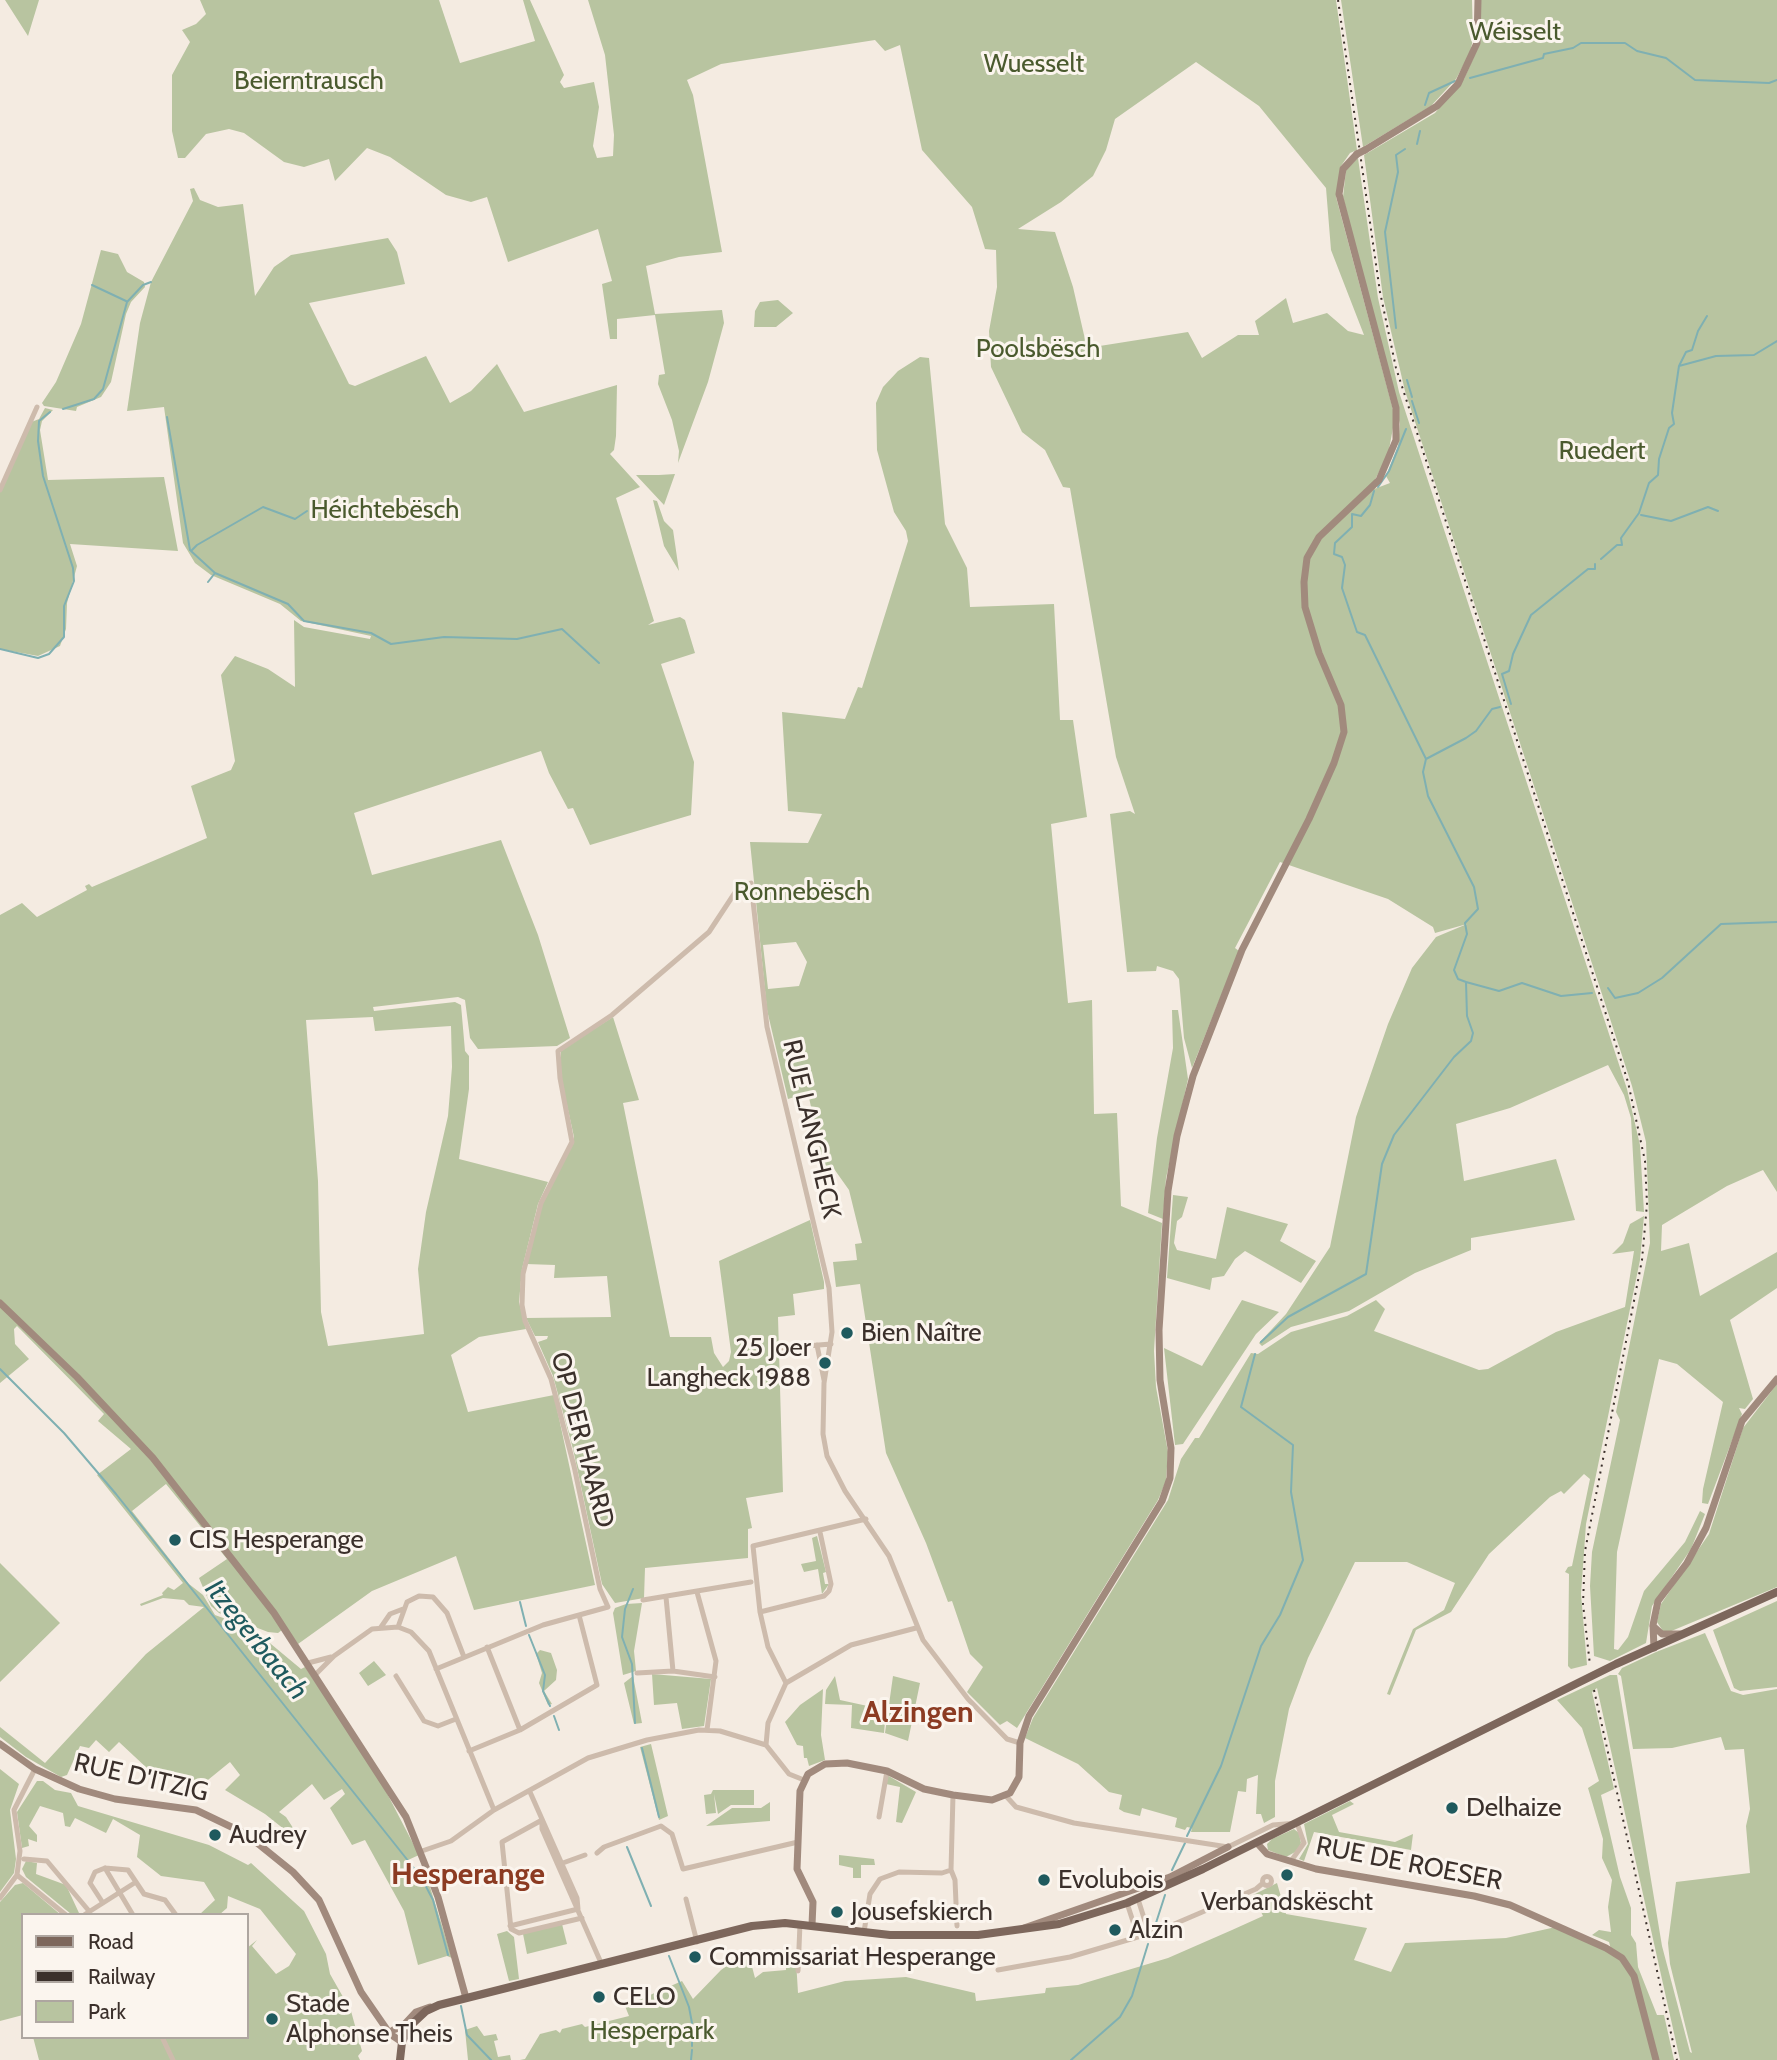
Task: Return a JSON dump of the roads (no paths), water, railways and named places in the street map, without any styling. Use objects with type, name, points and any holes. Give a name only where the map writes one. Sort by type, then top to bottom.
[{"type":"main road","points":[[812,1925],[814,1907],[799,1877],[799,1802],[804,1780],[817,1766],[837,1762],[887,1771],[924,1788],[953,1796],[992,1800],[1006,1796],[1019,1777],[1020,1743],[1030,1716],[1162,1500],[1170,1478],[1171,1448],[1160,1380],[1158,1340],[1168,1191],[1177,1136],[1193,1076],[1242,950],[1308,819],[1334,763],[1344,732],[1341,705],[1310,629],[1305,607],[1305,570],[1312,548],[1319,537],[1379,480],[1392,453],[1398,427],[1396,408],[1339,194],[1343,169],[1357,154],[1437,106],[1458,85],[1477,43],[1478,0]]},
{"type":"main road","points":[[0,1304],[77,1377],[153,1458],[226,1548],[308,1663],[391,1789],[422,1851],[466,1998]]},
{"type":"main road","points":[[1654,1648],[1653,1625],[1658,1601],[1687,1563],[1706,1528],[1742,1421],[1777,1379]]},
{"type":"main road","points":[[393,2030],[402,2027],[416,2012],[439,2005],[752,1926],[800,1924],[925,1936],[1018,1931],[1096,1913],[1138,1899],[1257,1843],[1616,1664],[1777,1592]]},
{"type":"main road","points":[[1653,1625],[1662,1634],[1685,1634]]},
{"type":"main road","name":"RUE D'ITZIG","points":[[0,1744],[35,1769],[62,1783],[96,1794],[197,1810],[246,1833],[293,1872],[319,1900],[354,1980],[393,2037],[403,2038]]},
{"type":"main road","name":"RUE DE ROESER","points":[[1257,1843],[1262,1851],[1329,1872],[1490,1899],[1557,1925],[1606,1948],[1628,1966],[1638,1987],[1656,2060]]},
{"type":"main road","points":[[1018,1931],[1093,1902],[1170,1877],[1228,1847]]},
{"type":"main road","points":[[1093,1902],[1096,1913]]},
{"type":"main road","points":[[400,2060],[403,2038],[417,2018],[439,2005]]},
{"type":"main road","name":"RUE D'ITZIG","points":[[385,2026],[403,2038]]},
{"type":"street","points":[[0,491],[37,407]]},
{"type":"street","name":"RUE LANGHECK","points":[[751,883],[767,1027],[829,1288],[831,1344],[824,1383],[823,1434],[827,1456],[845,1491],[866,1519],[900,1577],[916,1628],[968,1699],[1007,1739],[1020,1743]]},
{"type":"street","name":"OP DER HAARD","points":[[579,1615],[608,1607],[600,1589],[574,1466],[551,1379],[525,1321],[522,1305],[523,1274],[541,1203],[572,1142],[558,1051],[612,1015],[709,932],[738,888],[751,883]]},
{"type":"street","points":[[782,1348],[831,1344]]},
{"type":"street","name":"RUE LANGHECK","points":[[817,1345],[824,1383]]},
{"type":"street","points":[[786,1683],[768,1647],[760,1612],[754,1546],[866,1519]]},
{"type":"street","points":[[760,1612],[824,1596],[829,1591],[831,1584],[820,1532]]},
{"type":"street","points":[[643,1600],[751,1582]]},
{"type":"street","points":[[697,1592],[716,1661],[707,1730]]},
{"type":"street","points":[[381,1627],[390,1614],[402,1609],[414,1598],[433,1597],[443,1606],[464,1657]]},
{"type":"street","points":[[666,1597],[673,1671]]},
{"type":"street","points":[[398,1627],[402,1609]]},
{"type":"street","points":[[436,1669],[543,1625],[579,1615],[597,1685],[520,1730],[469,1751]]},
{"type":"street","points":[[315,1675],[364,1633],[381,1627],[398,1627],[421,1641],[436,1669],[494,1810]]},
{"type":"street","points":[[766,1745],[768,1723],[786,1683],[851,1645],[916,1628]]},
{"type":"street","points":[[487,1647],[520,1730]]},
{"type":"street","points":[[308,1663],[334,1656]]},
{"type":"street","points":[[637,1673],[673,1671],[715,1677]]},
{"type":"street","points":[[396,1676],[424,1721],[438,1726],[456,1719]]},
{"type":"street","points":[[422,1851],[451,1841],[494,1810],[588,1758],[647,1740],[707,1730],[766,1745],[789,1774],[804,1780]]},
{"type":"street","points":[[0,1898],[17,1875],[20,1850],[14,1810],[35,1769]]},
{"type":"street","points":[[879,1817],[887,1771]]},
{"type":"street","points":[[530,1792],[542,1820],[542,1829],[560,1864],[602,1966]]},
{"type":"street","points":[[953,1796],[951,1870],[955,1880],[957,1926]]},
{"type":"street","points":[[1006,1796],[1016,1807],[1087,1825],[1228,1847],[1273,1825],[1297,1823],[1304,1843],[1291,1861]]},
{"type":"street","points":[[542,1820],[502,1842],[510,1926],[513,1932],[519,1933],[582,1918]]},
{"type":"street","points":[[597,1853],[604,1846],[661,1826],[672,1834],[683,1869],[798,1842]]},
{"type":"street","points":[[560,1864],[585,1855]]},
{"type":"street","points":[[24,1859],[47,1861],[86,1913],[136,1882]]},
{"type":"street","points":[[103,1903],[90,1880],[96,1872],[104,1868],[128,1870],[144,1894],[165,1900],[175,1913]]},
{"type":"street","points":[[104,1868],[131,1913]]},
{"type":"street","points":[[864,1932],[870,1895],[880,1879],[898,1872],[942,1874],[951,1870]]},
{"type":"street","points":[[17,1875],[64,1913]]},
{"type":"street","points":[[998,1970],[1070,1957],[1144,1935],[1256,1889],[1263,1883]]},
{"type":"street","points":[[685,1899],[696,1942]]},
{"type":"street","points":[[1138,1899],[1144,1935]]},
{"type":"street","points":[[1127,1903],[1144,1935]]},
{"type":"street","points":[[510,1926],[578,1909]]},
{"type":"street","points":[[798,1971],[800,1924]]},
{"type":"street","points":[[163,2039],[173,2060]]},
{"type":"waterway","points":[[1470,78],[1543,58],[1544,54],[1573,48],[1581,43],[1625,43],[1637,51],[1666,58],[1695,80],[1769,83],[1777,80]]},
{"type":"waterway","points":[[1425,105],[1429,93],[1455,81]]},
{"type":"waterway","points":[[1417,144],[1420,131]]},
{"type":"waterway","points":[[1396,328],[1385,232],[1398,172],[1396,155],[1405,149]]},
{"type":"waterway","points":[[63,409],[94,399],[103,389],[127,302],[143,285],[151,282]]},
{"type":"waterway","points":[[92,285],[126,301]]},
{"type":"waterway","points":[[1601,559],[1617,545],[1622,545],[1621,538],[1639,513],[1649,483],[1658,475],[1659,459],[1669,428],[1674,424],[1672,413],[1679,366],[1686,352],[1692,350],[1698,331],[1707,316]]},
{"type":"waterway","points":[[1679,366],[1716,356],[1754,355],[1777,341]]},
{"type":"waterway","points":[[1407,380],[1412,397]]},
{"type":"waterway","points":[[1412,401],[1419,423]]},
{"type":"waterway","points":[[0,649],[38,658],[49,654],[64,637],[64,606],[74,581],[73,568],[43,476],[38,441],[39,421],[50,412]]},
{"type":"waterway","points":[[167,417],[190,550]]},
{"type":"waterway","points":[[1378,487],[1389,471],[1406,429]]},
{"type":"waterway","points":[[1261,1342],[1288,1317],[1366,1274],[1382,1164],[1394,1135],[1454,1057],[1471,1041],[1473,1033],[1467,1016],[1466,982],[1458,979],[1454,970],[1467,934],[1465,923],[1478,909],[1474,887],[1428,796],[1423,772],[1426,759],[1365,635],[1357,632],[1342,588],[1345,565],[1342,557],[1334,554],[1335,543],[1352,527],[1352,514],[1361,516],[1370,505],[1374,491]]},
{"type":"waterway","points":[[208,582],[215,573],[191,551],[197,545],[263,507],[295,519],[307,511]]},
{"type":"waterway","points":[[1641,515],[1671,521],[1708,507],[1718,511]]},
{"type":"waterway","points":[[1511,704],[1502,674],[1509,671],[1513,654],[1531,615],[1588,569],[1595,569],[1595,564]]},
{"type":"waterway","points":[[215,573],[288,604],[304,621],[371,633],[391,644],[444,637],[517,639],[562,629],[599,663]]},
{"type":"waterway","points":[[1426,759],[1476,731],[1492,709],[1500,707]]},
{"type":"waterway","points":[[1608,988],[1615,998],[1638,993],[1662,978],[1721,924],[1777,922]]},
{"type":"waterway","points":[[1466,982],[1499,991],[1522,983],[1561,996],[1592,993]]},
{"type":"waterway","points":[[1187,1836],[1221,1766],[1261,1646],[1280,1615],[1303,1560],[1291,1492],[1293,1445],[1241,1407],[1255,1354]]},
{"type":"waterway","name":"Itzegerbaach","points":[[0,1369],[64,1433],[116,1494],[421,1877],[433,1900],[448,1955]]},
{"type":"waterway","points":[[633,1589],[625,1609],[622,1637],[632,1664],[635,1723]]},
{"type":"waterway","points":[[520,1602],[526,1626]]},
{"type":"waterway","points":[[529,1635],[545,1675],[543,1691],[550,1706]]},
{"type":"waterway","points":[[554,1716],[559,1730]]},
{"type":"waterway","points":[[642,1748],[659,1817]]},
{"type":"waterway","points":[[1172,1870],[1185,1843]]},
{"type":"waterway","points":[[627,1847],[651,1906]]},
{"type":"waterway","points":[[1155,1926],[1165,1895]]},
{"type":"waterway","points":[[1071,2060],[1120,2017],[1132,1996],[1148,1944]]},
{"type":"waterway","points":[[669,1956],[689,2007],[692,2023]]},
{"type":"waterway","name":"Itzegerbaach","points":[[461,2006],[467,2035],[491,2060]]},
{"type":"waterway","points":[[692,2032],[692,2046]]},
{"type":"waterway","points":[[691,2060],[692,2050]]},
{"type":"railway","points":[[1338,0],[1380,292],[1396,368],[1628,1082],[1645,1161],[1647,1204],[1642,1260],[1585,1551],[1583,1604],[1590,1665]]},
{"type":"railway","points":[[1594,1690],[1677,2060]]},
{"type":"place","name":"Bien Naître","points":[[847,1333]]},
{"type":"place","name":"25 Joer Langheck 1988","points":[[825,1363]]},
{"type":"place","name":"CIS Hesperange","points":[[175,1540]]},
{"type":"place","name":"Delhaize","points":[[1452,1808]]},
{"type":"place","name":"Audrey","points":[[215,1835]]},
{"type":"place","name":"Verbandskëscht","points":[[1287,1875]]},
{"type":"place","name":"Evolubois","points":[[1044,1880]]},
{"type":"place","name":"Jousefskierch","points":[[837,1912]]},
{"type":"place","name":"Alzin","points":[[1115,1930]]},
{"type":"place","name":"Commissariat Hesperange","points":[[695,1957]]},
{"type":"place","name":"CELO","points":[[599,1997]]},
{"type":"place","name":"Stade Alphonse Theis","points":[[272,2019]]},
{"type":"district","name":"Alzingen","points":[[918,1713]]},
{"type":"district","name":"Hesperange","points":[[468,1875]]},
{"type":"park label","name":"Wéisselt","points":[[1515,32]]},
{"type":"park label","name":"Wuesselt","points":[[1034,64]]},
{"type":"park label","name":"Beierntrausch","points":[[309,81]]},
{"type":"park label","name":"Poolsbësch","points":[[1038,349]]},
{"type":"park label","name":"Ruedert","points":[[1602,451]]},
{"type":"park label","name":"Héichtebësch","points":[[385,510]]},
{"type":"park label","name":"Ronnebësch","points":[[802,892]]},
{"type":"park label","name":"Hesperpark","points":[[652,2031]]}]
